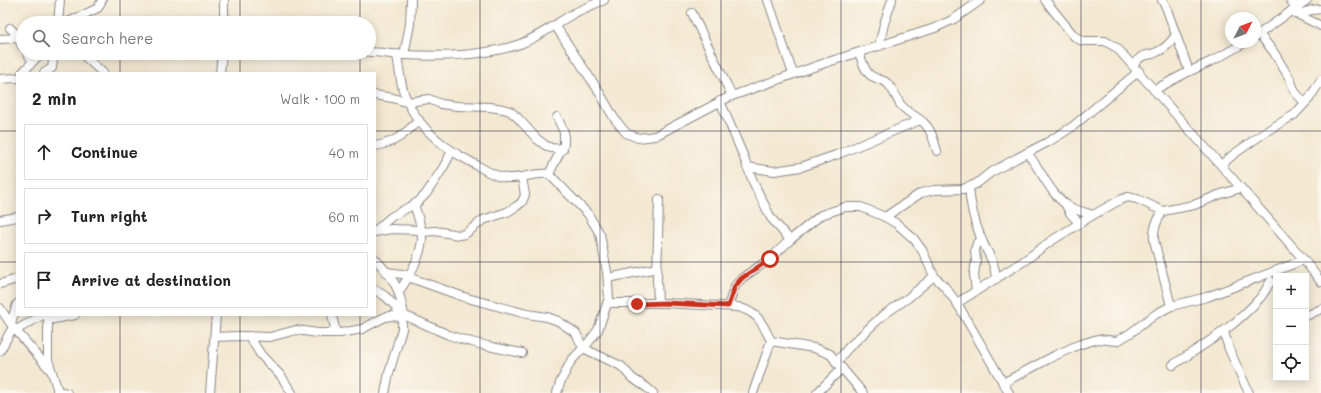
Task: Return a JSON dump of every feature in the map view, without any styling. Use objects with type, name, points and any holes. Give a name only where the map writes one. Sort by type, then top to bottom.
[{"type":"street","points":[[59,16],[60,0]]},
{"type":"street","points":[[81,16],[98,8],[102,0]]},
{"type":"street","points":[[224,0],[224,16]]},
{"type":"street","points":[[411,0],[410,24],[400,55],[404,93],[427,132],[452,151],[490,173],[506,178],[528,177],[533,174],[542,173],[549,174],[588,214],[600,234],[608,278],[609,298],[598,330],[571,361],[560,383],[557,393]]},
{"type":"street","points":[[376,52],[400,55],[444,56],[489,52],[519,44],[572,14],[604,0]]},
{"type":"street","points":[[768,0],[793,74]]},
{"type":"street","points":[[879,46],[892,0]]},
{"type":"street","points":[[555,25],[598,90],[614,118],[626,133],[638,138],[655,136],[732,96],[793,74],[935,28],[954,19],[981,0]]},
{"type":"street","points":[[1045,0],[1074,36],[1082,41],[1104,41],[1117,48],[1304,260],[1321,282]]},
{"type":"street","points":[[1162,0],[1166,7],[1189,71]]},
{"type":"street","points":[[1290,0],[1295,11],[1321,26]]},
{"type":"street","points":[[1261,32],[1295,11],[1307,0]]},
{"type":"street","points":[[1295,11],[1321,9]]},
{"type":"street","points":[[692,12],[732,96]]},
{"type":"street","points":[[10,28],[16,36]]},
{"type":"street","points":[[885,217],[921,193],[934,190],[963,189],[976,184],[990,174],[1048,142],[1072,126],[1136,68],[1141,56],[1162,50],[1176,35]]},
{"type":"street","points":[[0,39],[16,38]]},
{"type":"street","points":[[1261,39],[1273,51],[1290,79],[1295,92],[1305,103]]},
{"type":"street","points":[[1154,90],[1235,48]]},
{"type":"street","points":[[859,53],[864,66],[870,75],[887,83],[894,92],[900,104],[908,113],[926,124],[931,132],[937,151]]},
{"type":"street","points":[[46,72],[52,68],[53,60]]},
{"type":"street","points":[[89,60],[102,72]]},
{"type":"street","points":[[220,72],[221,60]]},
{"type":"street","points":[[23,72],[33,61]]},
{"type":"street","points":[[0,79],[16,78]]},
{"type":"street","points":[[1221,165],[1270,129],[1294,115],[1305,103],[1321,80]]},
{"type":"street","points":[[376,95],[409,103],[429,99],[441,104],[490,107],[510,111],[537,139],[545,145],[551,148],[563,149]]},
{"type":"street","points":[[720,101],[754,184],[771,218],[790,240]]},
{"type":"street","points":[[549,174],[563,149],[565,138],[564,132],[557,117]]},
{"type":"street","points":[[376,146],[397,139],[419,120]]},
{"type":"street","points":[[747,167],[774,171],[801,167],[836,155],[920,120]]},
{"type":"street","points":[[376,228],[414,204],[426,194],[433,186],[452,151]]},
{"type":"street","points":[[1027,153],[1035,162],[1048,186],[1059,199],[1072,208],[1094,215]]},
{"type":"street","points":[[376,228],[435,231],[459,235],[465,234],[483,220],[507,212],[522,202],[525,195],[522,177]]},
{"type":"street","points":[[969,186],[972,214],[982,240],[994,264],[996,279]]},
{"type":"street","points":[[957,303],[1019,265],[1051,241],[1079,223],[1120,200],[1128,197],[1137,199],[1163,211],[1194,205],[1241,188]]},
{"type":"street","points":[[658,303],[657,268],[659,199]]},
{"type":"street","points":[[1065,203],[1070,213],[1079,223]]},
{"type":"street","points":[[400,290],[409,276],[420,250],[421,231],[414,204]]},
{"type":"street","points":[[728,306],[735,286],[742,278],[770,259],[790,240],[821,215],[844,207],[860,207],[885,217],[897,224],[914,239],[922,250],[934,276],[957,303],[1009,393]]},
{"type":"street","points":[[1163,211],[1156,222],[1153,232],[1171,306]]},
{"type":"street","points":[[0,220],[16,217]]},
{"type":"street","points":[[976,291],[974,276],[976,261],[975,250],[977,243],[982,240]]},
{"type":"street","points":[[376,260],[388,272],[400,290],[402,316],[402,329],[384,393]]},
{"type":"street","points":[[1003,383],[1078,345],[1098,339],[1117,341],[1156,314],[1171,306],[1271,281],[1304,260]]},
{"type":"street","points":[[1314,273],[1321,267]]},
{"type":"street","points":[[608,278],[657,268]]},
{"type":"street","points":[[388,272],[409,276],[467,298],[558,321],[576,333],[583,348],[621,366],[632,378],[653,393]]},
{"type":"street","points":[[817,393],[839,366],[848,348],[882,316],[908,298],[934,276]]},
{"type":"street","points":[[0,284],[16,279]]},
{"type":"street","points":[[1173,365],[1224,332],[1241,318],[1260,299],[1271,281]]},
{"type":"street","points":[[378,292],[400,290],[423,282]]},
{"type":"street","points":[[378,292],[386,296],[402,316]]},
{"type":"street","points":[[607,304],[658,303],[728,306],[747,309],[756,315],[764,326],[771,341],[753,393]]},
{"type":"street","points":[[0,308],[51,371]]},
{"type":"street","points":[[1309,315],[1321,309]]},
{"type":"street","points":[[0,351],[14,327],[16,312]]},
{"type":"street","points":[[14,327],[46,317],[61,316]]},
{"type":"street","points":[[210,393],[216,316]]},
{"type":"street","points":[[332,316],[336,333]]},
{"type":"street","points":[[215,337],[270,337],[296,330],[336,333],[362,329],[385,317],[402,316],[450,335],[489,347],[522,354]]},
{"type":"street","points":[[46,317],[48,360],[57,392],[66,393]]},
{"type":"street","points":[[1224,332],[1237,368],[1249,393]]},
{"type":"street","points":[[249,336],[260,355],[281,376],[292,393]]},
{"type":"street","points":[[771,341],[814,348],[830,354],[863,393]]},
{"type":"route","points":[[637,304],[666,303],[728,306],[735,286],[742,278],[770,259]]}]
